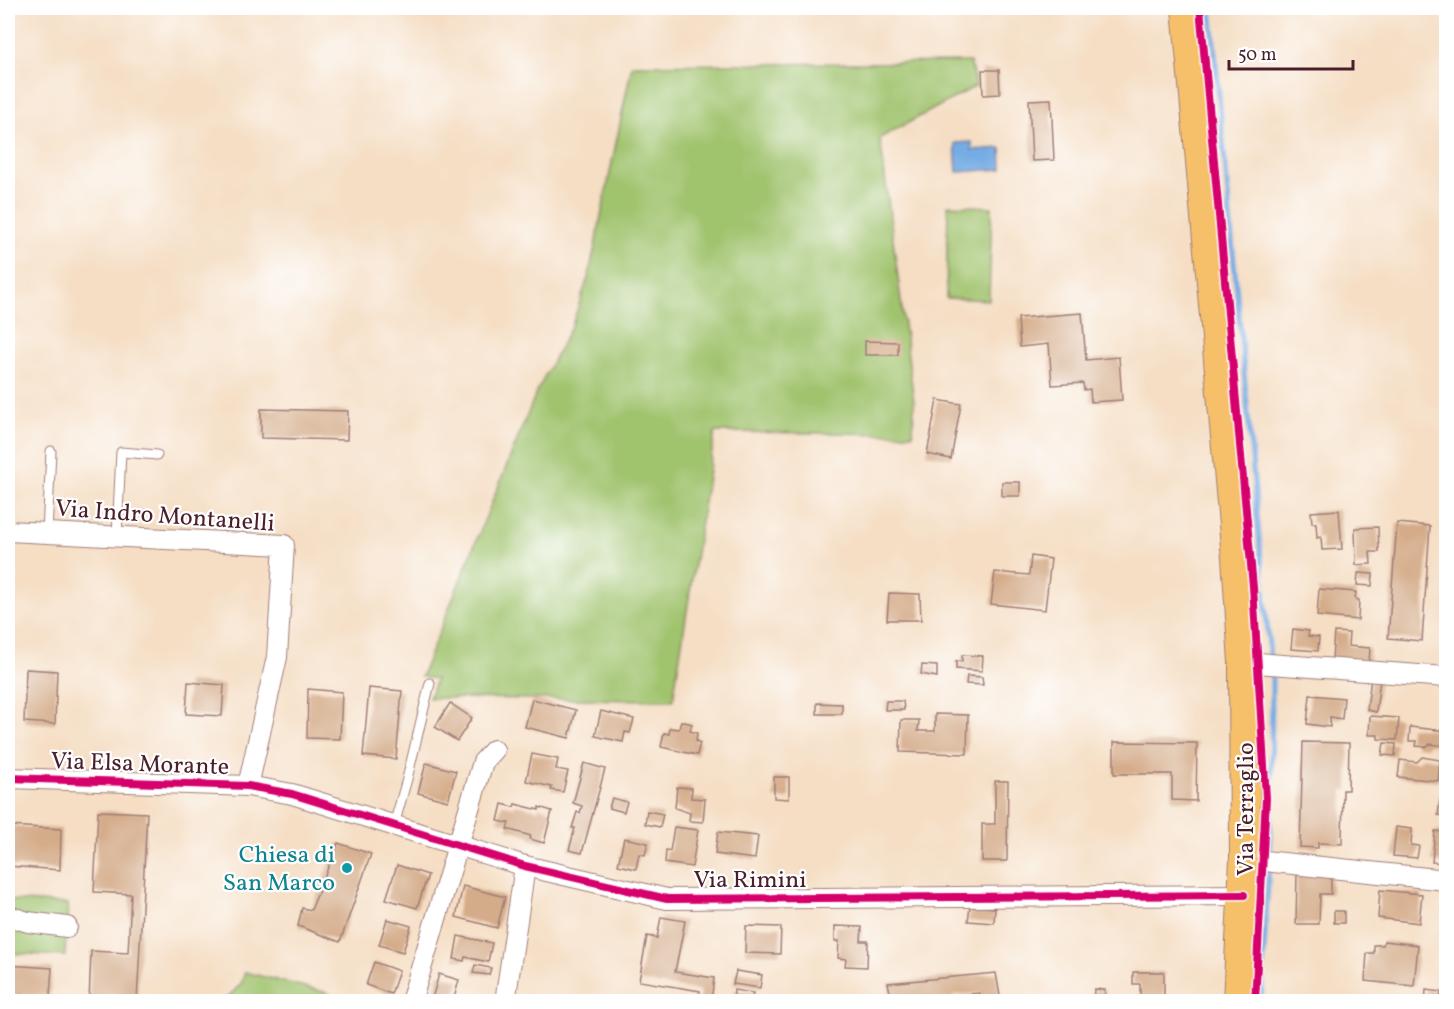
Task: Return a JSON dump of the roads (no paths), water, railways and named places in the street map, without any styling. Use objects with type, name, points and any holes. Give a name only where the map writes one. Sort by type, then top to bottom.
[{"type":"main road","name":"Via Terraglio","points":[[1187,8],[1237,557],[1251,663],[1252,860],[1244,896],[1238,1002]]},
{"type":"street","name":"Via Indro Montanelli","points":[[8,531],[284,545],[277,657],[248,786]]},
{"type":"street","points":[[1251,663],[1446,677]]},
{"type":"street","points":[[411,1002],[483,762],[494,750]]},
{"type":"street","name":"Via Elsa Morante","points":[[8,778],[248,786],[272,789]]},
{"type":"street","name":"Via Rimini","points":[[272,789],[525,866],[667,899],[1244,896]]},
{"type":"street","points":[[1252,860],[1446,880]]},
{"type":"street","points":[[505,1002],[525,866]]},
{"type":"street","points":[[8,916],[28,922],[67,927]]},
{"type":"lane","points":[[47,533],[51,451]]},
{"type":"lane","points":[[117,536],[121,452],[157,455]]},
{"type":"lane","points":[[394,825],[430,682]]},
{"type":"water","points":[[972,142],[972,150],[1001,148],[1002,169],[957,172],[955,143]]},
{"type":"waterway","points":[[1211,8],[1272,679],[1269,856]]},
{"type":"waterway","points":[[1261,1002],[1269,865]]},
{"type":"place","name":"Chiesa di San Marco","points":[[347,868]]}]
